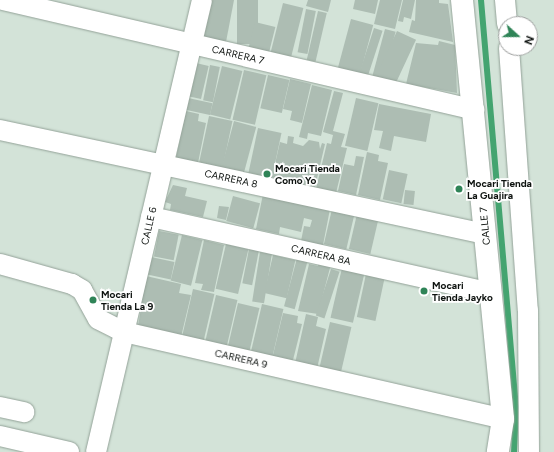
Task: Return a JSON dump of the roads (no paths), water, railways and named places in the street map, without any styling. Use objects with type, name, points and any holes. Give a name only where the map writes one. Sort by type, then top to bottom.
[{"type":"street","name":"CARRERA 7","points":[[3,0],[474,110]]},
{"type":"street","name":"CALLE 6","points":[[96,452],[202,0]]},
{"type":"street","name":"CALLE 7","points":[[462,0],[504,419],[498,452]]},
{"type":"street","points":[[505,0],[506,16]]},
{"type":"street","points":[[509,56],[528,310],[529,452]]},
{"type":"street","name":"CARRERA 8","points":[[0,130],[485,234]]},
{"type":"street","name":"CARRERA 8A","points":[[151,217],[491,293]]},
{"type":"street","name":"CARRERA 9","points":[[0,264],[72,284],[82,290],[98,319],[124,332],[504,419]]},
{"type":"street","points":[[0,407],[24,412]]},
{"type":"street","points":[[0,436],[69,452]]},
{"type":"waterway","points":[[481,0],[516,407],[514,452]]},
{"type":"place","name":"Mocari Tienda Como Yo","points":[[267,174]]},
{"type":"place","name":"Mocari Tienda La Guajira","points":[[459,189]]},
{"type":"place","name":"Mocari Tienda Jayko","points":[[424,291]]},
{"type":"place","name":"Mocari Tienda La 9","points":[[93,300]]}]
